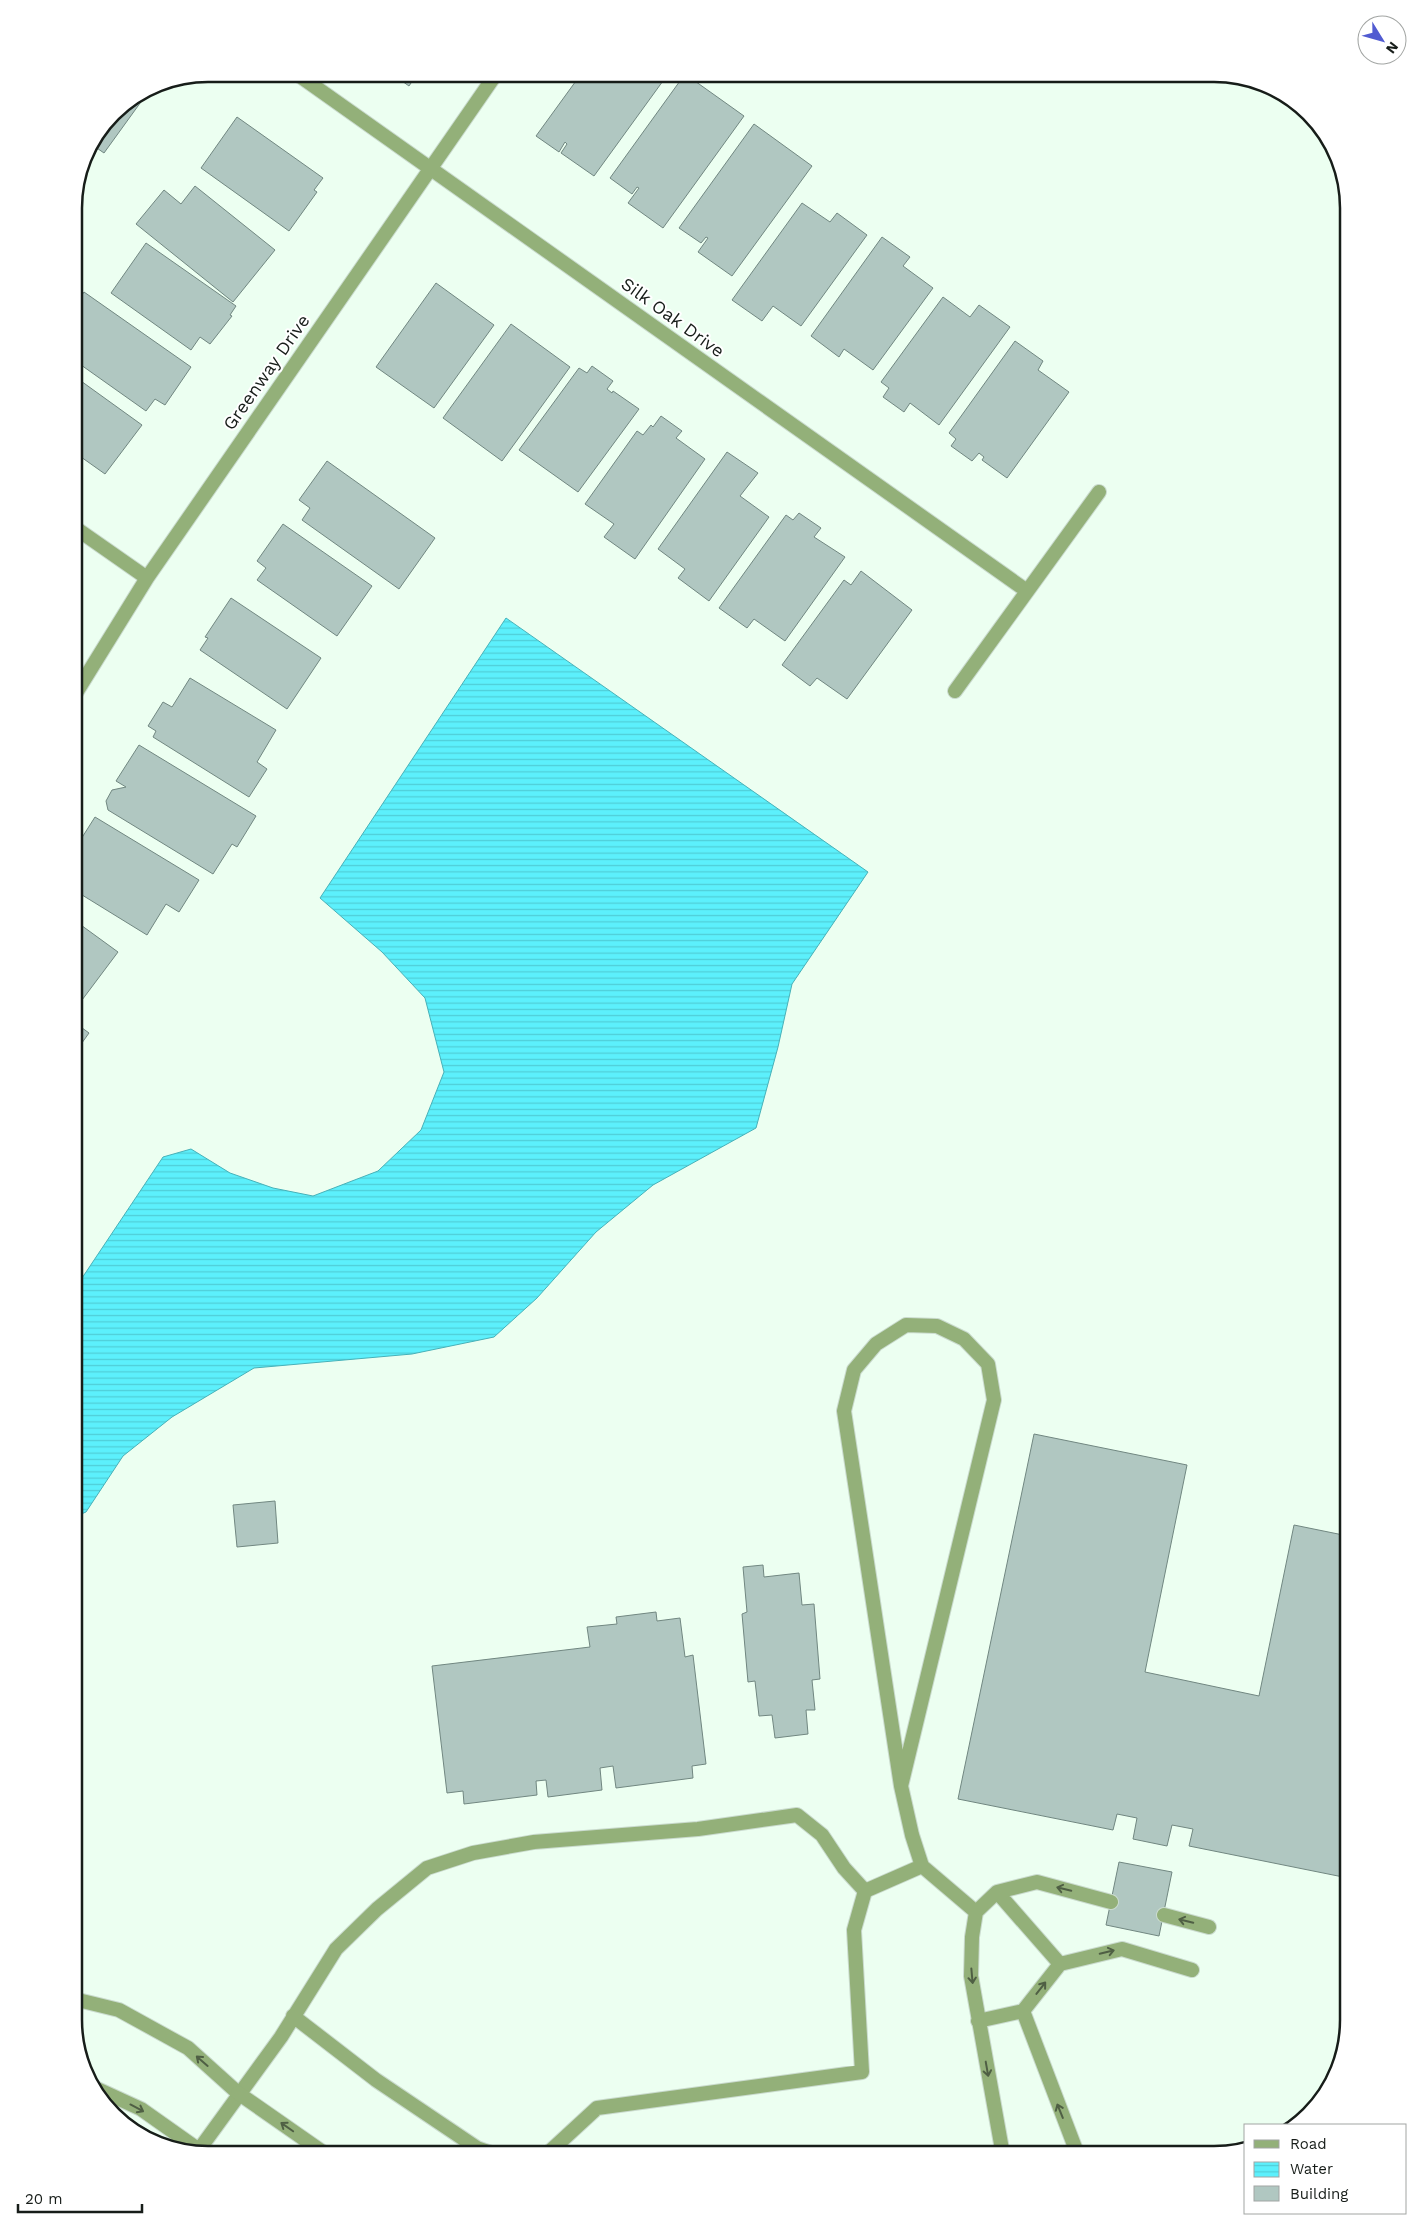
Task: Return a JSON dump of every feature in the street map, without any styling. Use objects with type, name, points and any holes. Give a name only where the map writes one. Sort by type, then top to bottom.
[{"type":"street","name":"Silk Oak Drive","points":[[309,83],[1027,592]]},
{"type":"street","name":"Greenway Drive","points":[[83,682],[146,578],[490,83]]},
{"type":"street","points":[[955,691],[1099,492]]},
{"type":"street","points":[[83,533],[146,578]]},
{"type":"street","points":[[901,1786],[994,1400],[988,1364],[964,1339],[937,1326],[906,1325],[876,1344],[854,1370],[844,1411],[901,1786],[912,1836],[922,1866],[976,1912]]},
{"type":"street","points":[[204,2146],[238,2093],[280,2037],[336,1949],[377,1908],[427,1868],[473,1852],[534,1842],[698,1829],[797,1815],[822,1835],[844,1868],[865,1891]]},
{"type":"street","points":[[865,1891],[922,1866]]},
{"type":"street","points":[[1001,2146],[971,1976],[972,1937],[976,1912],[997,1892],[1037,1882],[1111,1902]]},
{"type":"street","points":[[557,2146],[577,2129],[597,2108],[862,2072],[854,1930],[865,1891]]},
{"type":"street","points":[[997,1892],[1060,1964]]},
{"type":"street","points":[[1164,1915],[1208,1926]]},
{"type":"street","points":[[978,2021],[1023,2011],[1060,1964],[1122,1948],[1192,1970]]},
{"type":"street","points":[[82,2001],[118,2010],[188,2048],[238,2093],[314,2146]]},
{"type":"street","points":[[82,2009],[118,2010]]},
{"type":"street","points":[[1023,2011],[1074,2146]]},
{"type":"street","points":[[293,2016],[376,2080],[474,2146]]},
{"type":"street","points":[[106,2093],[141,2110],[188,2145]]},
{"type":"water","points":[[506,618],[868,872],[792,984],[778,1047],[756,1128],[653,1185],[596,1232],[537,1298],[494,1337],[412,1354],[254,1368],[172,1417],[123,1456],[86,1512],[82,1514],[82,1277],[163,1157],[191,1149],[230,1173],[273,1188],[313,1196],[378,1171],[421,1130],[444,1072],[425,998],[382,952],[320,898]]},
{"type":"building","points":[[574,83],[661,83],[594,176],[561,153],[567,144],[565,142],[559,152],[536,136]]},
{"type":"building","points":[[679,83],[698,83],[744,116],[663,228],[628,203],[639,188],[637,187],[632,194],[610,178]]},
{"type":"building","points":[[141,102],[104,153],[97,148],[108,132],[125,114]]},
{"type":"building","points":[[237,117],[323,178],[314,190],[317,192],[289,231],[201,168]]},
{"type":"building","points":[[754,124],[812,166],[732,276],[698,252],[708,238],[706,237],[701,243],[679,228]]},
{"type":"building","points":[[195,186],[275,250],[233,302],[136,224],[164,190],[181,204]]},
{"type":"building","points":[[802,203],[830,222],[837,213],[867,235],[801,326],[773,306],[762,321],[732,300]]},
{"type":"building","points":[[882,237],[910,257],[903,266],[933,288],[873,370],[844,349],[839,357],[811,336]]},
{"type":"building","points":[[146,243],[236,306],[230,315],[232,316],[210,344],[200,337],[191,350],[111,293]]},
{"type":"building","points":[[436,283],[494,325],[434,408],[376,367]]},
{"type":"building","points":[[84,292],[191,367],[165,405],[155,399],[146,411],[83,366]]},
{"type":"building","points":[[943,297],[970,317],[979,305],[1010,327],[939,425],[910,403],[904,412],[883,397],[889,388],[881,382]]},
{"type":"building","points":[[511,324],[570,367],[502,461],[443,418]]},
{"type":"building","points":[[1015,341],[1043,361],[1038,370],[1069,392],[1007,478],[982,460],[984,457],[979,453],[972,461],[951,446],[956,439],[949,433]]},
{"type":"building","points":[[592,366],[613,381],[607,389],[639,409],[578,492],[519,450],[579,368],[587,373]]},
{"type":"building","points":[[83,382],[142,425],[105,474],[83,458]]},
{"type":"building","points":[[661,416],[682,431],[676,438],[705,459],[635,559],[604,537],[614,524],[585,504],[637,431],[643,435],[651,425],[653,427]]},
{"type":"building","points":[[727,452],[758,473],[740,496],[769,517],[709,601],[678,578],[685,569],[658,549]]},
{"type":"building","points":[[327,461],[435,538],[399,589],[302,520],[310,508],[299,500]]},
{"type":"building","points":[[799,513],[821,528],[814,537],[845,557],[785,641],[754,619],[747,628],[719,608],[786,515],[793,520]]},
{"type":"building","points":[[283,524],[372,586],[337,636],[257,580],[266,568],[257,561]]},
{"type":"building","points":[[861,571],[912,610],[847,699],[817,678],[810,686],[782,665],[844,580],[851,585]]},
{"type":"building","points":[[231,598],[321,658],[287,709],[200,650],[208,638],[205,637]]},
{"type":"building","points":[[190,678],[276,730],[257,762],[267,769],[249,797],[153,737],[156,731],[148,726],[163,702],[172,707]]},
{"type":"building","points":[[139,745],[256,816],[237,847],[232,844],[213,874],[108,810],[106,801],[112,790],[126,787],[116,781]]},
{"type":"building","points":[[95,817],[199,880],[179,912],[166,904],[147,935],[83,895],[83,836]]},
{"type":"building","points":[[83,926],[118,952],[83,999]]},
{"type":"building","points":[[83,1028],[89,1033],[83,1042]]},
{"type":"building","points":[[1034,1434],[1187,1465],[1145,1672],[1259,1696],[1294,1525],[1340,1534],[1340,1876],[1189,1846],[1193,1829],[1172,1825],[1167,1846],[1133,1839],[1137,1818],[1117,1814],[1113,1830],[958,1799]]},
{"type":"building","points":[[275,1501],[278,1543],[237,1547],[233,1505]]},
{"type":"building","points":[[763,1565],[764,1577],[799,1573],[802,1605],[814,1604],[820,1679],[812,1680],[815,1710],[806,1710],[808,1734],[775,1738],[772,1715],[759,1716],[755,1681],[748,1682],[742,1614],[747,1612],[743,1567]]},
{"type":"building","points":[[656,1612],[657,1621],[680,1618],[685,1657],[693,1655],[706,1764],[692,1766],[693,1778],[616,1788],[613,1766],[600,1768],[602,1790],[548,1797],[546,1780],[536,1781],[537,1795],[464,1804],[463,1791],[447,1793],[432,1666],[590,1647],[587,1627],[617,1624],[616,1617]]},
{"type":"building","points":[[1119,1862],[1172,1872],[1159,1936],[1106,1925]]}]
